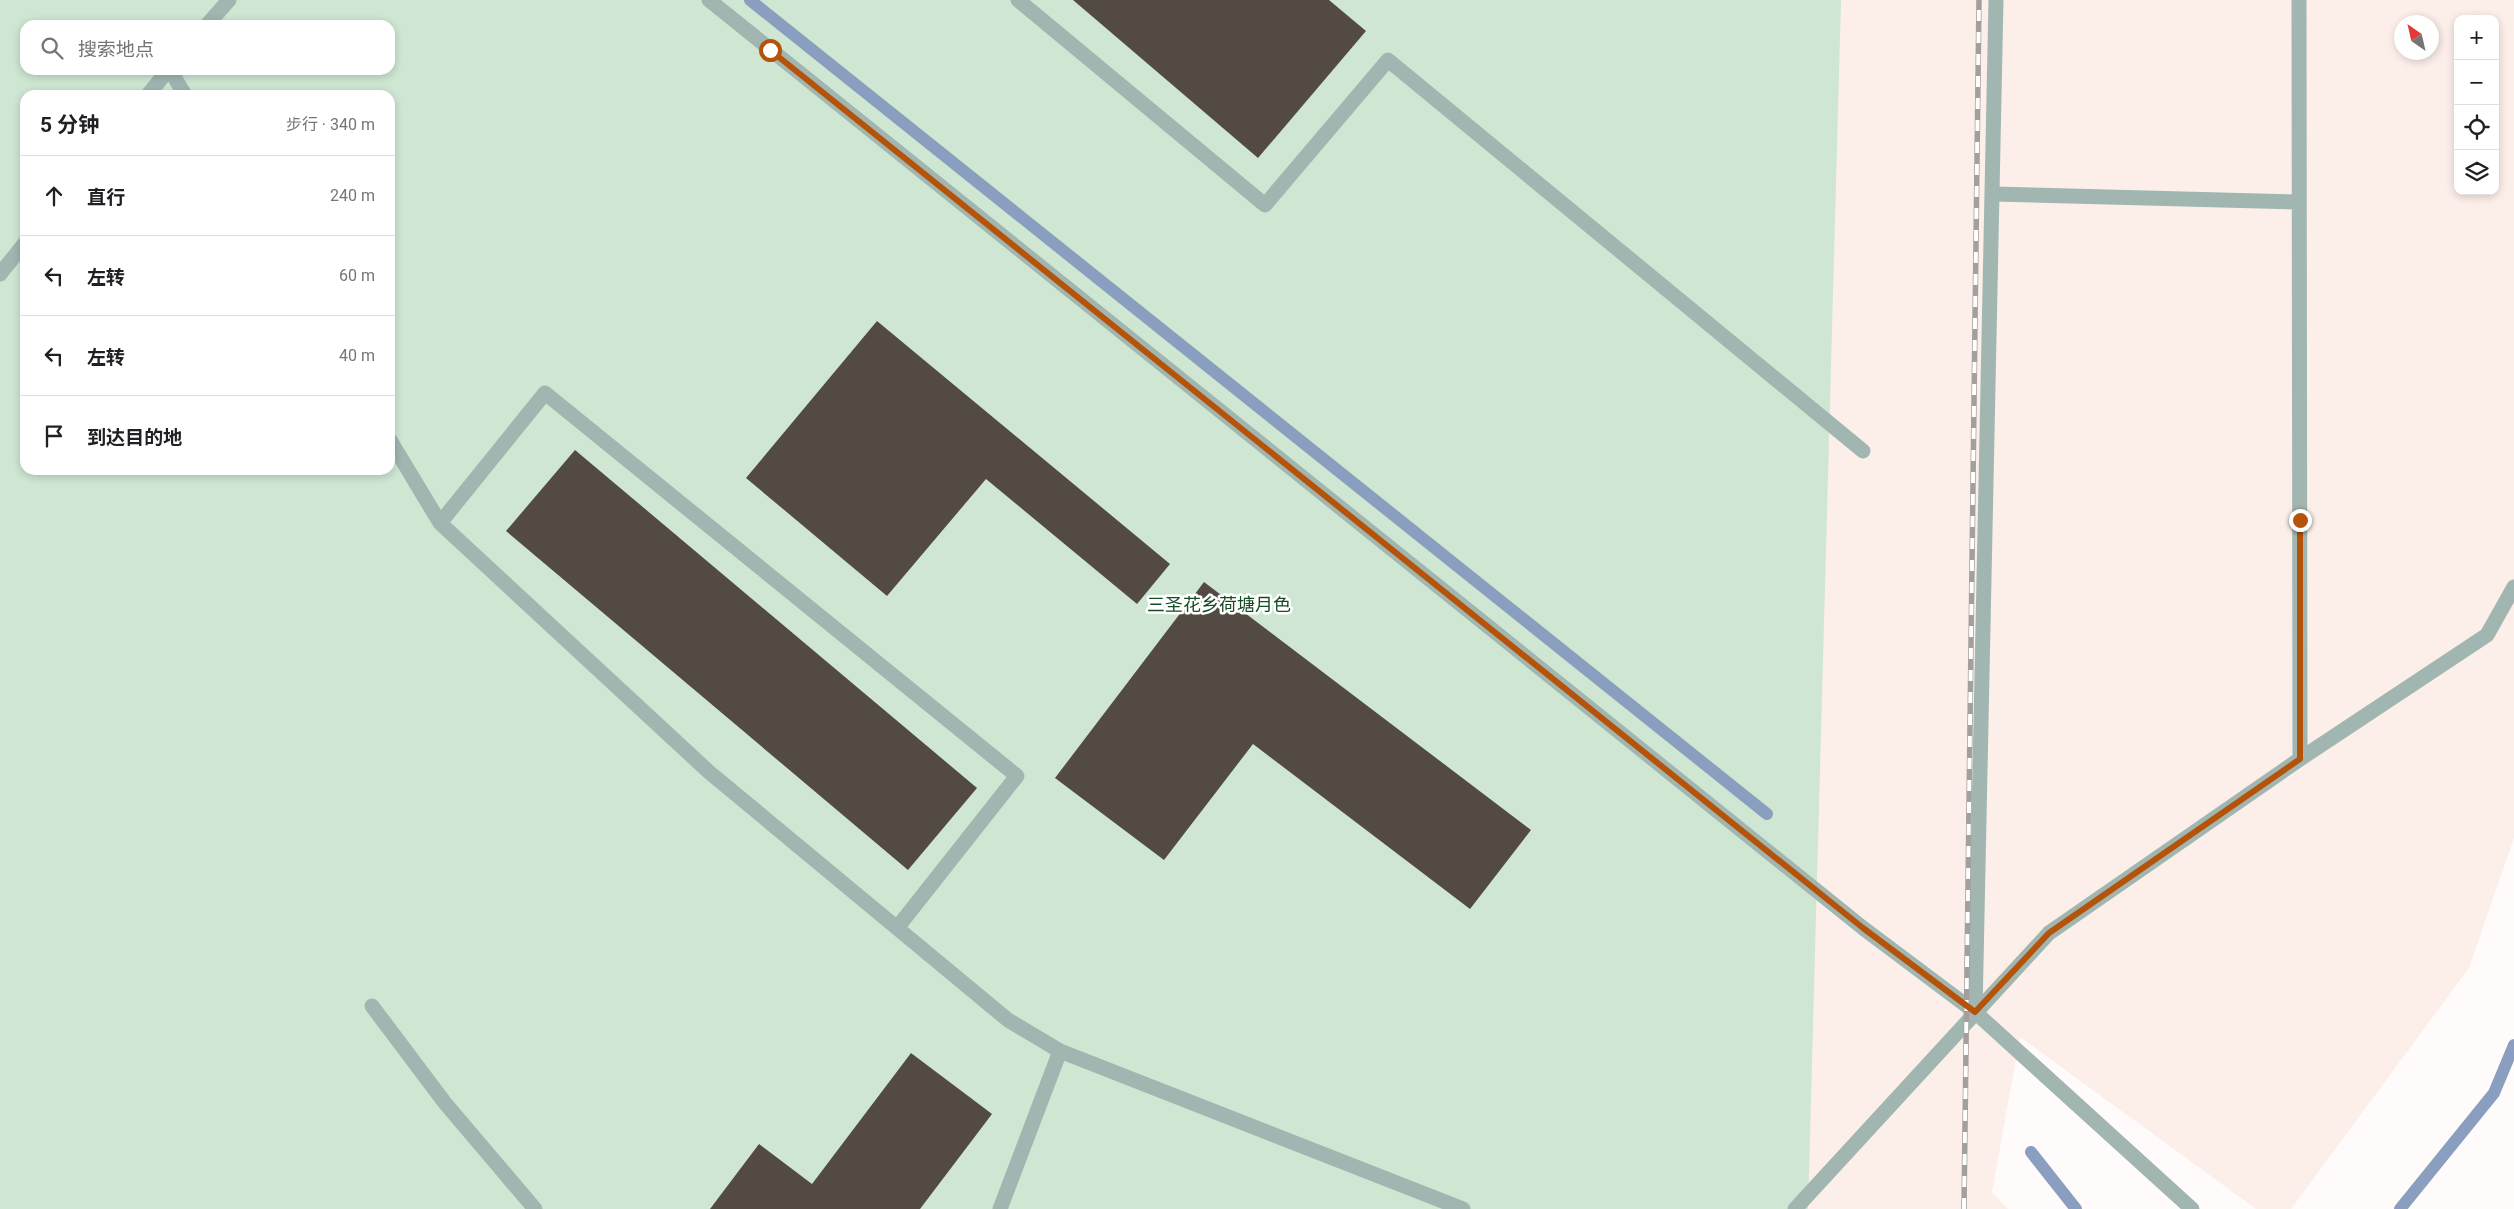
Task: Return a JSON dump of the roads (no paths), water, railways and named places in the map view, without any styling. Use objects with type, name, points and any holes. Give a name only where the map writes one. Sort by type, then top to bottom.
[{"type":"street","points":[[211,20],[229,0]]},
{"type":"street","points":[[709,0],[1863,928],[1975,1012],[2192,1209]]},
{"type":"street","points":[[1018,0],[1265,205],[1388,60],[1863,451]]},
{"type":"street","points":[[1975,1012],[1996,0]]},
{"type":"street","points":[[2299,0],[2300,759]]},
{"type":"street","points":[[152,90],[165,75]]},
{"type":"street","points":[[172,75],[182,90]]},
{"type":"street","points":[[1993,194],[2298,202]]},
{"type":"street","points":[[0,274],[20,249]]},
{"type":"street","points":[[440,523],[545,393],[1017,776],[897,928]]},
{"type":"street","points":[[395,448],[440,523],[708,772],[1008,1020],[1060,1052],[1463,1209]]},
{"type":"street","points":[[1795,1209],[2049,933],[2300,759],[2487,635],[2514,587]]},
{"type":"street","points":[[372,1006],[445,1103],[535,1209]]},
{"type":"street","points":[[1000,1209],[1060,1052]]},
{"type":"waterway","points":[[750,0],[1767,814]]},
{"type":"waterway","points":[[2400,1209],[2494,1093],[2514,1045]]},
{"type":"waterway","points":[[2031,1152],[2076,1209]]},
{"type":"railway","points":[[1964,1209],[1979,0]]},
{"type":"park label","name":"三圣花乡荷塘月色","points":[[1219,604]]}]
